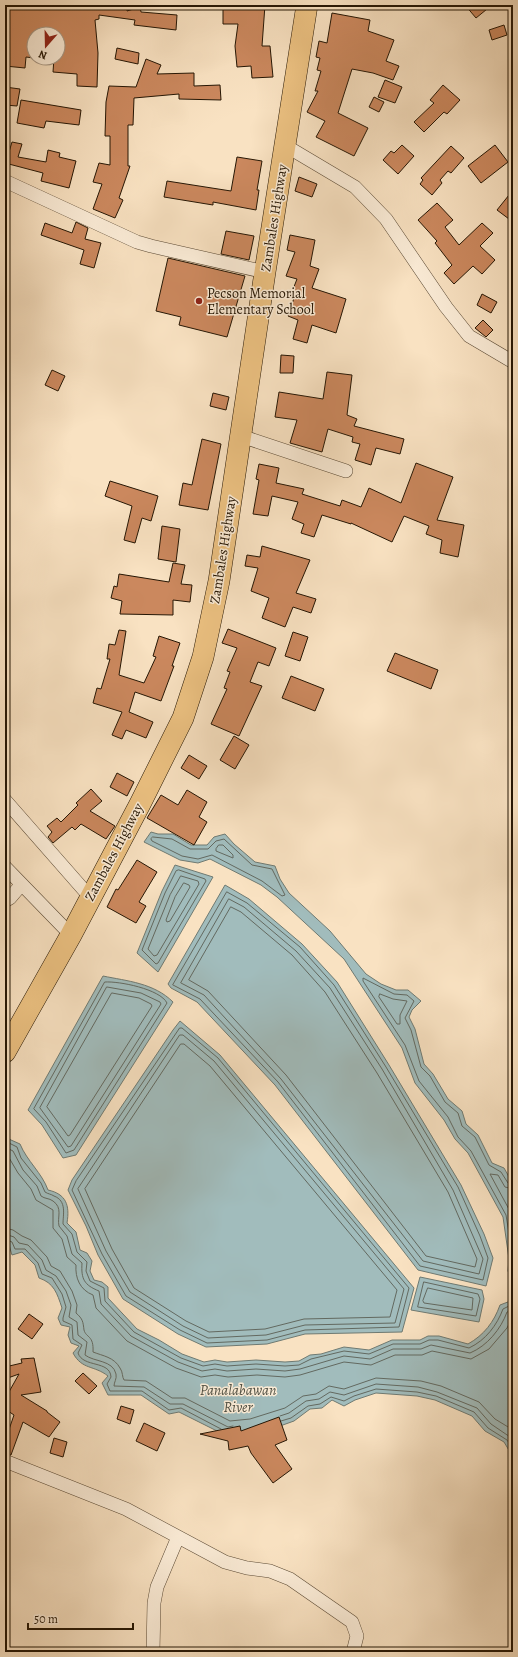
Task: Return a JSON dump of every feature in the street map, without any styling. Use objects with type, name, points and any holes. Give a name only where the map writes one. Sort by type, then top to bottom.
[{"type":"main road","name":"Zambales Highway","points":[[5,1052],[71,935],[140,804],[182,718],[203,657],[219,581],[265,272],[308,5]]},
{"type":"street","points":[[286,146],[355,187],[386,219],[446,307],[468,336],[513,362]]},
{"type":"street","points":[[5,181],[137,242],[265,272]]},
{"type":"street","points":[[241,436],[346,471]]},
{"type":"street","points":[[5,800],[90,897]]},
{"type":"street","points":[[5,867],[71,935]]},
{"type":"street","points":[[5,901],[10,898],[21,884]]},
{"type":"street","points":[[5,1461],[126,1509],[225,1562],[247,1568],[270,1571],[290,1579],[352,1622],[357,1636],[354,1652]]},
{"type":"street","points":[[153,1652],[156,1595],[178,1538]]},
{"type":"water","points":[[151,832],[158,834],[173,834],[191,845],[207,845],[214,837],[225,834],[255,862],[275,866],[280,879],[289,893],[330,931],[366,974],[381,984],[396,990],[408,990],[421,1001],[412,1010],[409,1017],[415,1029],[424,1064],[433,1074],[448,1099],[462,1111],[466,1124],[478,1135],[492,1163],[504,1168],[513,1184],[513,1281],[508,1271],[509,1259],[503,1217],[468,1153],[455,1139],[444,1120],[415,1083],[402,1048],[344,959],[277,897],[261,885],[210,859],[198,863],[180,860],[144,842]]},
{"type":"water","points":[[175,865],[213,877],[158,972],[137,953],[162,891]]},
{"type":"water","points":[[225,885],[249,899],[302,944],[337,982],[461,1185],[484,1234],[493,1258],[486,1286],[418,1270],[275,1085],[197,1002],[171,988],[168,984]]},
{"type":"water","points":[[103,976],[131,981],[149,987],[166,996],[173,1002],[76,1155],[63,1158],[42,1125],[28,1110]]},
{"type":"water","points":[[180,1021],[220,1055],[414,1288],[402,1332],[305,1334],[267,1344],[206,1347],[178,1334],[123,1299],[98,1255],[86,1226],[68,1190],[72,1180]]},
{"type":"water","name":"Panalabawan River","points":[[5,1136],[20,1144],[48,1190],[63,1197],[68,1211],[67,1223],[76,1232],[80,1250],[87,1253],[92,1261],[90,1271],[94,1280],[102,1282],[108,1287],[108,1298],[137,1329],[182,1354],[204,1362],[215,1360],[227,1362],[256,1360],[285,1362],[299,1361],[310,1355],[321,1354],[344,1347],[369,1350],[392,1340],[420,1340],[428,1336],[439,1336],[468,1344],[488,1328],[500,1305],[513,1300],[513,1457],[504,1442],[485,1431],[472,1416],[435,1400],[417,1396],[376,1393],[355,1400],[344,1406],[332,1400],[322,1408],[310,1409],[294,1421],[280,1426],[227,1436],[179,1412],[169,1414],[141,1395],[108,1395],[102,1383],[108,1376],[98,1370],[84,1365],[73,1353],[79,1346],[71,1343],[68,1335],[70,1327],[61,1325],[58,1318],[62,1308],[52,1286],[39,1278],[35,1265],[22,1252],[12,1255],[9,1245],[5,1242]]},
{"type":"water","points":[[420,1277],[482,1290],[484,1299],[479,1322],[411,1310]]},
{"type":"building","points":[[5,5],[80,8],[80,5],[128,5],[127,11],[140,7],[141,12],[177,15],[176,30],[134,25],[135,20],[99,15],[99,19],[95,20],[98,53],[97,87],[77,86],[77,74],[53,72],[53,66],[66,66],[66,26],[26,26],[25,68],[5,66]]},
{"type":"building","points":[[223,5],[265,5],[262,46],[270,46],[273,77],[252,78],[251,66],[237,67],[235,46],[238,24],[223,24]]},
{"type":"building","points":[[465,5],[492,5],[476,18]]},
{"type":"building","points":[[332,13],[370,20],[368,31],[394,40],[386,61],[399,66],[393,80],[373,73],[352,69],[338,113],[368,128],[354,156],[316,137],[325,121],[307,112],[318,91],[315,91],[321,71],[317,70],[320,58],[316,57],[319,41],[327,43]]},
{"type":"building","points":[[504,25],[507,35],[492,40],[489,30]]},
{"type":"building","points":[[117,48],[139,53],[138,64],[115,59]]},
{"type":"building","points":[[146,59],[161,65],[157,74],[194,73],[194,86],[220,85],[221,100],[179,99],[179,94],[134,98],[133,125],[128,125],[128,166],[130,166],[119,198],[123,200],[115,218],[93,209],[102,184],[93,182],[99,163],[110,165],[110,136],[105,136],[106,102],[109,86],[136,87]]},
{"type":"building","points":[[385,80],[402,87],[395,103],[378,97]]},
{"type":"building","points":[[443,85],[460,100],[447,114],[444,112],[424,132],[414,122],[434,103],[430,100]]},
{"type":"building","points":[[5,87],[20,89],[17,106],[5,105]]},
{"type":"building","points":[[374,97],[384,102],[379,112],[369,107]]},
{"type":"building","points":[[21,100],[81,110],[79,125],[46,121],[44,128],[17,123]]},
{"type":"building","points":[[12,142],[22,144],[18,157],[46,162],[48,150],[60,153],[59,157],[76,161],[69,188],[41,181],[43,173],[5,163],[5,151],[9,152]]},
{"type":"building","points":[[402,145],[414,156],[398,174],[383,160],[391,151],[394,153]]},
{"type":"building","points":[[495,145],[508,162],[481,183],[468,166]]},
{"type":"building","points":[[451,146],[464,158],[451,173],[448,171],[440,180],[442,183],[432,195],[420,184],[423,180],[421,178]]},
{"type":"building","points":[[237,157],[262,161],[257,190],[259,190],[256,210],[213,202],[213,205],[164,197],[167,181],[231,191]]},
{"type":"building","points":[[299,177],[317,184],[312,197],[295,191]]},
{"type":"building","points":[[513,190],[513,222],[497,210]]},
{"type":"building","points":[[437,203],[453,220],[445,227],[459,245],[482,223],[493,233],[480,246],[495,260],[482,274],[473,266],[454,284],[444,273],[452,265],[435,243],[437,241],[418,220]]},
{"type":"building","points":[[76,222],[88,228],[85,239],[101,243],[94,268],[80,264],[84,250],[41,235],[45,223],[72,233]]},
{"type":"building","points":[[226,231],[254,236],[249,260],[221,254]]},
{"type":"building","points":[[290,235],[315,240],[310,266],[319,269],[312,288],[346,299],[336,333],[312,325],[307,343],[293,339],[298,320],[288,316],[294,298],[290,297],[297,279],[286,276],[295,252],[287,250]]},
{"type":"building","points":[[168,258],[245,276],[227,337],[179,325],[181,317],[156,311]]},
{"type":"building","points":[[482,294],[497,302],[491,313],[477,305]]},
{"type":"building","points":[[483,320],[493,330],[486,337],[475,328]]},
{"type":"building","points":[[281,355],[294,356],[293,373],[280,373]]},
{"type":"building","points":[[52,370],[65,376],[58,391],[45,385]]},
{"type":"building","points":[[327,372],[352,375],[347,415],[357,419],[354,426],[404,439],[400,454],[376,448],[371,465],[355,460],[360,444],[352,442],[353,437],[328,429],[322,452],[290,443],[297,420],[275,417],[279,392],[323,399]]},
{"type":"building","points":[[213,393],[229,397],[226,410],[210,406]]},
{"type":"building","points":[[202,439],[221,444],[208,510],[179,505],[183,483],[192,485]]},
{"type":"building","points":[[416,463],[453,477],[437,520],[464,525],[458,557],[440,553],[442,540],[426,534],[429,526],[404,516],[392,542],[351,523],[322,515],[314,537],[301,533],[304,524],[292,519],[298,502],[272,496],[268,516],[253,514],[259,480],[256,479],[259,464],[279,468],[276,483],[304,489],[302,494],[340,506],[342,500],[361,507],[369,488],[401,503]]},
{"type":"building","points":[[110,481],[158,496],[151,521],[142,518],[135,543],[124,540],[132,506],[105,496]]},
{"type":"building","points":[[162,526],[180,529],[176,562],[158,559]]},
{"type":"building","points":[[262,546],[310,560],[296,593],[316,599],[311,613],[293,607],[285,627],[262,618],[269,598],[251,591],[258,568],[245,566],[247,555],[260,557]]},
{"type":"building","points":[[173,563],[185,565],[181,584],[192,585],[190,602],[173,600],[173,615],[120,614],[122,601],[111,598],[114,586],[117,587],[119,574],[169,582]]},
{"type":"building","points":[[228,629],[276,648],[269,666],[258,662],[250,682],[262,686],[239,736],[211,724],[227,689],[224,688],[230,672],[227,671],[237,648],[222,643]]},
{"type":"building","points":[[119,630],[126,631],[119,675],[144,683],[156,657],[153,656],[159,636],[180,643],[172,666],[174,666],[161,701],[135,692],[129,712],[153,722],[146,738],[126,730],[122,739],[112,735],[122,712],[93,703],[97,688],[101,689],[110,659],[107,659],[109,644],[115,645]]},
{"type":"building","points":[[293,632],[308,637],[300,661],[285,656]]},
{"type":"building","points":[[395,653],[438,670],[431,689],[387,671]]},
{"type":"building","points":[[291,676],[324,689],[315,711],[282,698]]},
{"type":"building","points":[[234,736],[249,745],[235,769],[220,760]]},
{"type":"building","points":[[189,755],[207,766],[199,779],[181,768]]},
{"type":"building","points":[[117,773],[134,782],[127,796],[110,787]]},
{"type":"building","points":[[91,789],[102,801],[90,811],[115,826],[106,839],[81,824],[75,830],[72,827],[53,843],[48,837],[52,832],[47,826],[57,818],[61,822],[78,805],[76,803]]},
{"type":"building","points":[[187,790],[207,802],[199,817],[207,822],[194,845],[147,818],[161,795],[178,805]]},
{"type":"building","points":[[137,860],[157,872],[139,902],[146,906],[136,923],[107,907],[116,889],[118,890]]},
{"type":"building","points":[[29,1314],[43,1324],[32,1339],[18,1329]]},
{"type":"building","points":[[34,1358],[41,1392],[21,1395],[47,1411],[60,1422],[49,1437],[23,1422],[11,1455],[5,1453],[5,1441],[14,1415],[5,1409],[5,1399],[19,1374],[5,1379],[5,1367],[22,1363],[21,1359]]},
{"type":"building","points":[[83,1373],[97,1386],[89,1394],[75,1381]]},
{"type":"building","points":[[121,1406],[134,1410],[130,1424],[117,1419]]},
{"type":"building","points":[[279,1417],[287,1440],[275,1445],[292,1469],[273,1483],[251,1453],[248,1446],[229,1450],[228,1441],[200,1434],[240,1426],[241,1431]]},
{"type":"building","points":[[144,1423],[165,1433],[157,1451],[136,1441]]},
{"type":"building","points":[[54,1438],[67,1442],[63,1457],[50,1453]]},
{"type":"place","name":"Pecson Memorial Elementary School","points":[[199,301]]}]
